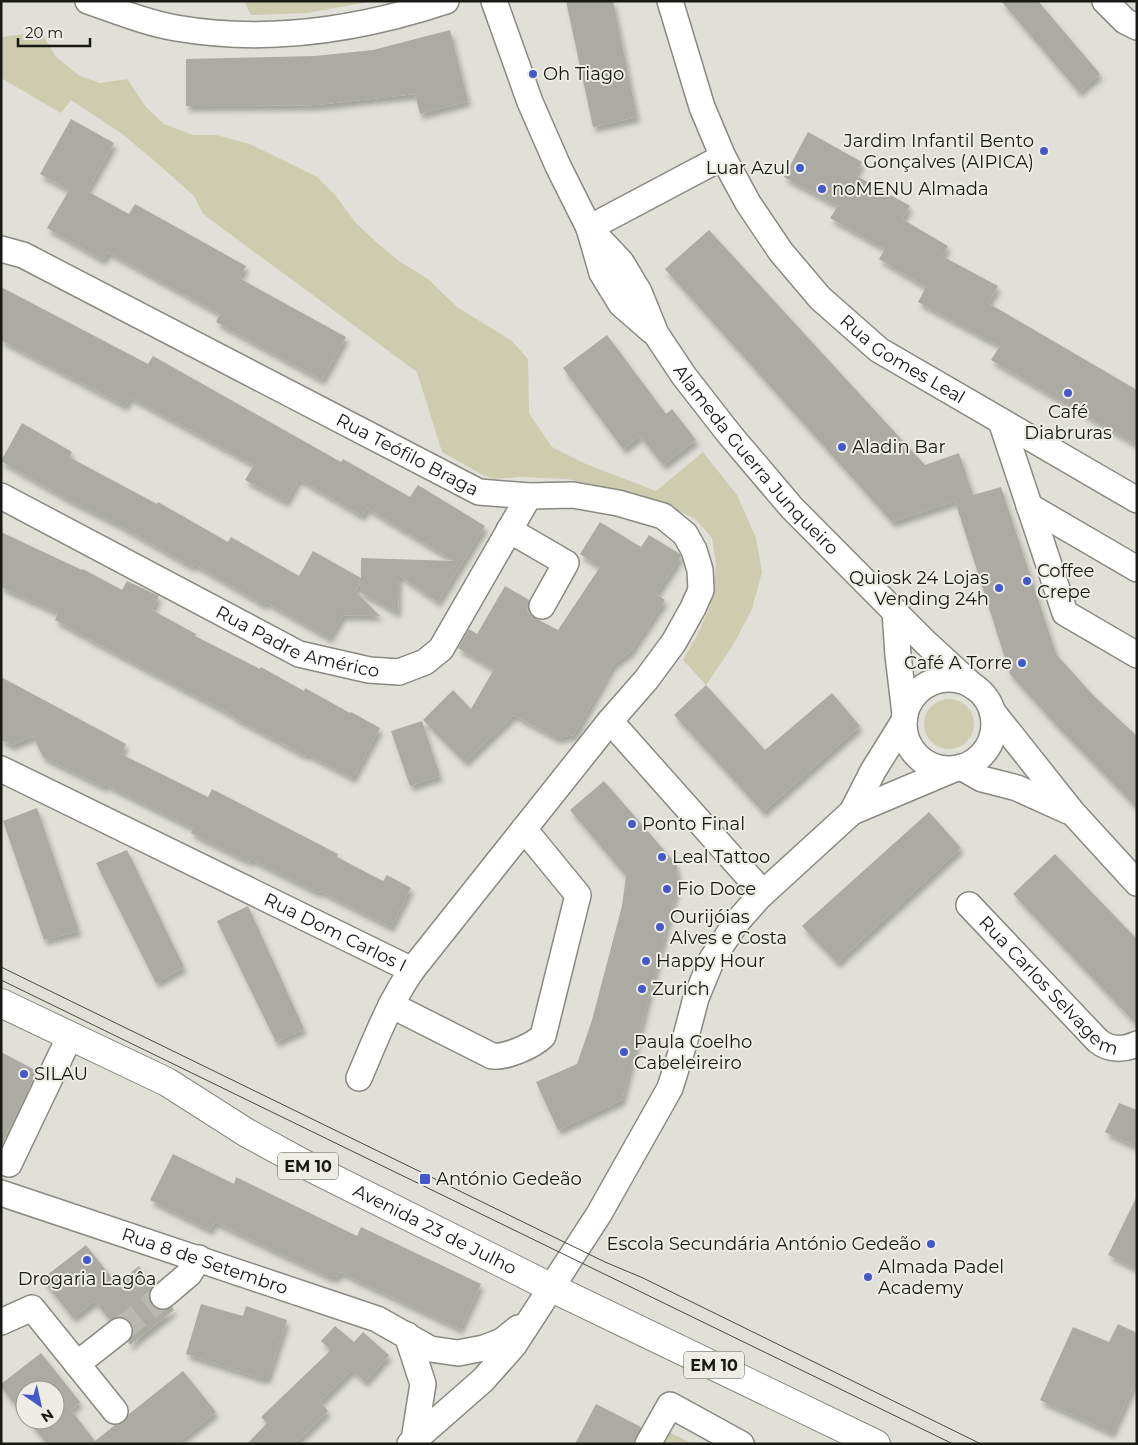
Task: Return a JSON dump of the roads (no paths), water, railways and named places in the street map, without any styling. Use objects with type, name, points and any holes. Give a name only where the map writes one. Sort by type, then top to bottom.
[{"type":"main road","name":"Avenida 23 de Julho","points":[[1,1003],[167,1082],[246,1133],[302,1163],[552,1288],[876,1444]]},
{"type":"street","points":[[88,1],[147,21],[175,28],[275,35],[333,30],[374,22],[446,1]]},
{"type":"street","name":"Alameda Guerra Junqueiro","points":[[494,1],[530,102],[558,166],[589,228],[602,273],[621,304],[656,334],[684,376],[730,436],[792,508],[925,642],[974,686]]},
{"type":"street","name":"Rua Gomes Leal","points":[[670,1],[702,107],[723,157],[748,203],[781,252],[820,298],[879,350],[1137,500]]},
{"type":"street","points":[[1105,1],[1125,21],[1137,27]]},
{"type":"street","points":[[589,228],[723,157]]},
{"type":"street","name":"Rua Teófilo Braga","points":[[1,249],[23,255],[479,492],[529,496],[573,495],[618,503],[662,516],[685,534],[694,550],[700,570],[701,590],[674,642],[646,680],[610,721]]},
{"type":"street","points":[[1001,421],[1065,613],[1137,655]]},
{"type":"street","name":"Rua Padre Américo","points":[[1,496],[299,654],[369,670],[399,672],[425,662],[441,649],[529,496]]},
{"type":"street","points":[[1030,506],[1137,568]]},
{"type":"street","points":[[509,530],[566,563],[542,606]]},
{"type":"street","points":[[896,611],[906,737],[912,751],[931,766],[958,768],[982,779],[1017,788],[1073,813]]},
{"type":"street","points":[[852,812],[904,717],[907,706],[916,693],[936,681],[944,679],[959,680],[974,686],[985,697],[992,711],[1073,813],[1137,883]]},
{"type":"street","points":[[412,1442],[483,1380],[514,1345],[599,1214],[670,1088],[696,998],[712,959],[736,923],[763,893],[852,812],[969,764],[982,755],[990,742],[994,727],[992,711]]},
{"type":"street","points":[[610,721],[763,893]]},
{"type":"street","name":"Rua Dom Carlos I","points":[[1,769],[412,970],[610,721]]},
{"type":"street","points":[[390,1005],[492,1056],[504,1056],[536,1042],[543,1036],[578,895],[524,829]]},
{"type":"street","name":"Rua Carlos Selvagem","points":[[969,905],[1098,1041],[1103,1045],[1116,1048],[1137,1044]]},
{"type":"street","points":[[359,1078],[390,1005],[412,970]]},
{"type":"street","points":[[9,1164],[70,1036]]},
{"type":"street","name":"Rua 8 de Setembro","points":[[1,1192],[377,1318],[430,1349],[458,1353],[484,1348],[502,1341],[535,1314]]},
{"type":"street","points":[[163,1296],[189,1274],[199,1258]]},
{"type":"street","points":[[1,1322],[32,1308],[115,1411]]},
{"type":"street","points":[[78,1364],[119,1331]]},
{"type":"street","points":[[407,1335],[423,1384],[412,1442]]},
{"type":"street","points":[[648,1444],[670,1405],[741,1444]]},
{"type":"tunnel","points":[[119,1331],[163,1296]]},
{"type":"tram line","points":[[1,967],[981,1444]]},
{"type":"tram line","points":[[1,980],[953,1444]]},
{"type":"place","name":"Oh Tiago","points":[[533,74]]},
{"type":"place","name":"Jardim Infantil Bento Gonçalves (AIPICA)","points":[[1044,151]]},
{"type":"place","name":"Luar Azul","points":[[800,168]]},
{"type":"place","name":"noMENU Almada","points":[[822,189]]},
{"type":"place","name":"Café Diabruras","points":[[1068,393]]},
{"type":"place","name":"Aladin Bar","points":[[842,447]]},
{"type":"place","name":"Coffee Crepe","points":[[1027,581]]},
{"type":"place","name":"Quiosk 24 Lojas Vending 24h","points":[[999,588]]},
{"type":"place","name":"Café A Torre","points":[[1022,663]]},
{"type":"place","name":"Ponto Final","points":[[632,824]]},
{"type":"place","name":"Leal Tattoo","points":[[662,857]]},
{"type":"place","name":"Fio Doce","points":[[667,889]]},
{"type":"place","name":"Ourijóias Alves e Costa","points":[[660,927]]},
{"type":"place","name":"Happy Hour","points":[[646,961]]},
{"type":"place","name":"Zurich","points":[[642,989]]},
{"type":"place","name":"Paula Coelho Cabeleireiro","points":[[624,1052]]},
{"type":"place","name":"SILAU","points":[[24,1074]]},
{"type":"place","name":"António Gedeão","points":[[425,1179]]},
{"type":"place","name":"Escola Secundária António Gedeão","points":[[931,1244]]},
{"type":"place","name":"Drogaria Lagôa","points":[[87,1260]]},
{"type":"place","name":"Almada Padel Academy","points":[[868,1277]]}]
